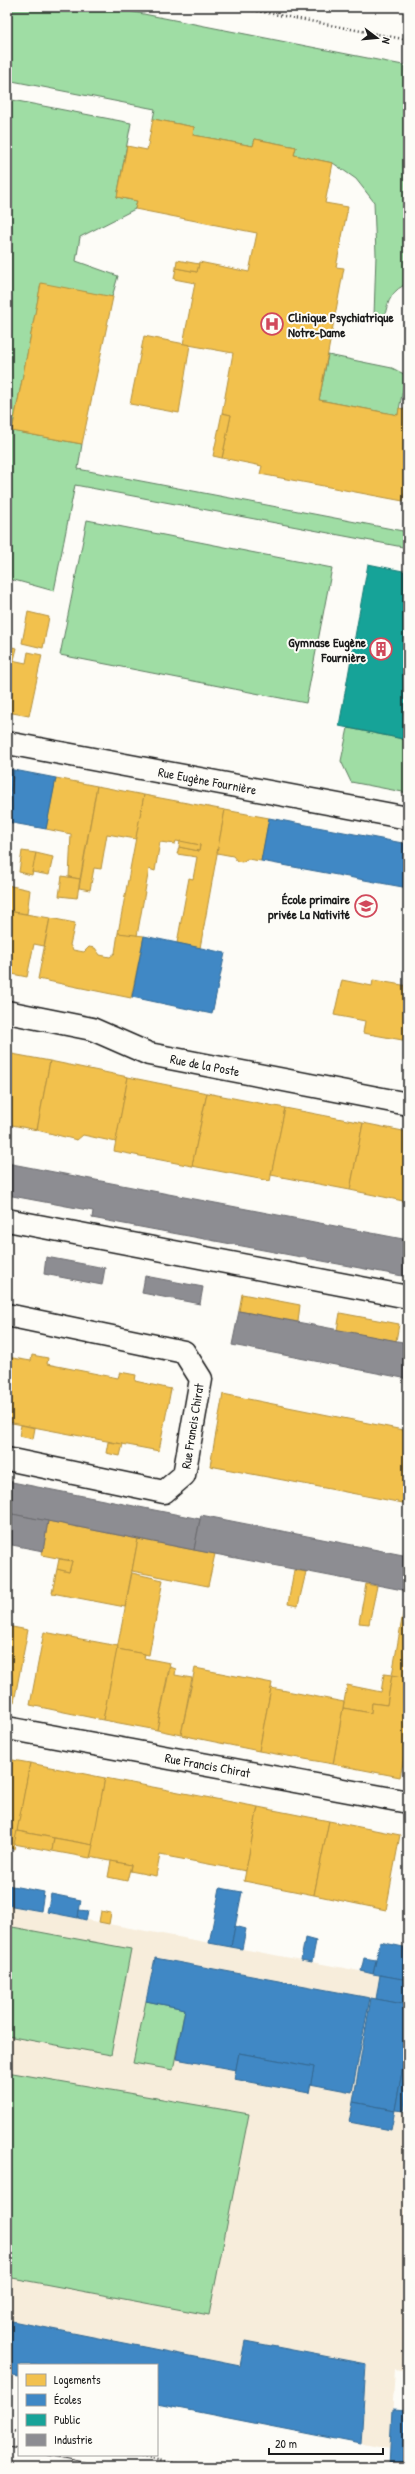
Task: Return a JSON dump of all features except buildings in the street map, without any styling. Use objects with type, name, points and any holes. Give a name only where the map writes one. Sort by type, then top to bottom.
[{"type":"street","name":"Rue Eugène Fournière","points":[[7,743],[408,818]]},
{"type":"street","name":"Rue de la Poste","points":[[7,1012],[92,1029],[149,1054],[408,1104]]},
{"type":"street","points":[[7,1220],[408,1297]]},
{"type":"street","name":"Rue Francis Chirat","points":[[7,1315],[184,1352],[201,1379],[184,1475],[164,1492],[7,1459]]},
{"type":"street","name":"Rue Francis Chirat","points":[[7,1728],[408,1802]]},
{"type":"path","points":[[238,7],[408,40]]},
{"type":"path","points":[[7,2430],[18,2432]]},
{"type":"path","points":[[138,2456],[193,2467]]},
{"type":"shaded area","points":[[7,1905],[408,1980],[408,2371],[395,2369],[390,2449],[158,2404],[158,2364],[18,2364],[18,2377],[7,2375]]},
{"type":"green space","points":[[7,7],[108,7],[408,66],[408,284],[398,289],[392,296],[387,306],[385,316],[374,316],[376,255],[374,202],[356,179],[333,163],[294,155],[296,147],[255,139],[253,146],[193,135],[194,127],[153,119],[155,109],[7,80]]},
{"type":"green space","points":[[7,99],[131,123],[117,197],[137,201],[135,209],[80,237],[76,261],[118,276],[112,297],[41,284],[12,431],[82,444],[78,469],[408,532],[408,548],[75,485],[54,591],[7,578]]},
{"type":"green space","points":[[328,355],[392,368],[408,376],[408,385],[404,384],[398,415],[319,400]]},
{"type":"green space","points":[[87,520],[332,568],[306,703],[60,655]]},
{"type":"green space","points":[[348,728],[408,740],[408,793],[351,782],[341,761]]},
{"type":"green space","points":[[7,1926],[131,1949],[111,2055],[7,2036]]},
{"type":"green space","points":[[146,2001],[185,2009],[173,2070],[133,2063]]},
{"type":"green space","points":[[7,2072],[249,2114],[209,2315],[7,2277]]},
{"type":"tram line","points":[[7,2447],[18,2449]]},
{"type":"tram line","points":[[53,2456],[110,2467]]},
{"type":"tram line","points":[[7,2464],[22,2467]]},
{"type":"place","name":"Clinique Psychiatrique Notre-Dame","points":[[272,324]]},
{"type":"place","name":"Gymnase Eugène Fournière","points":[[381,649]]},
{"type":"place","name":"École primaire privée La Nativité","points":[[366,906]]}]
